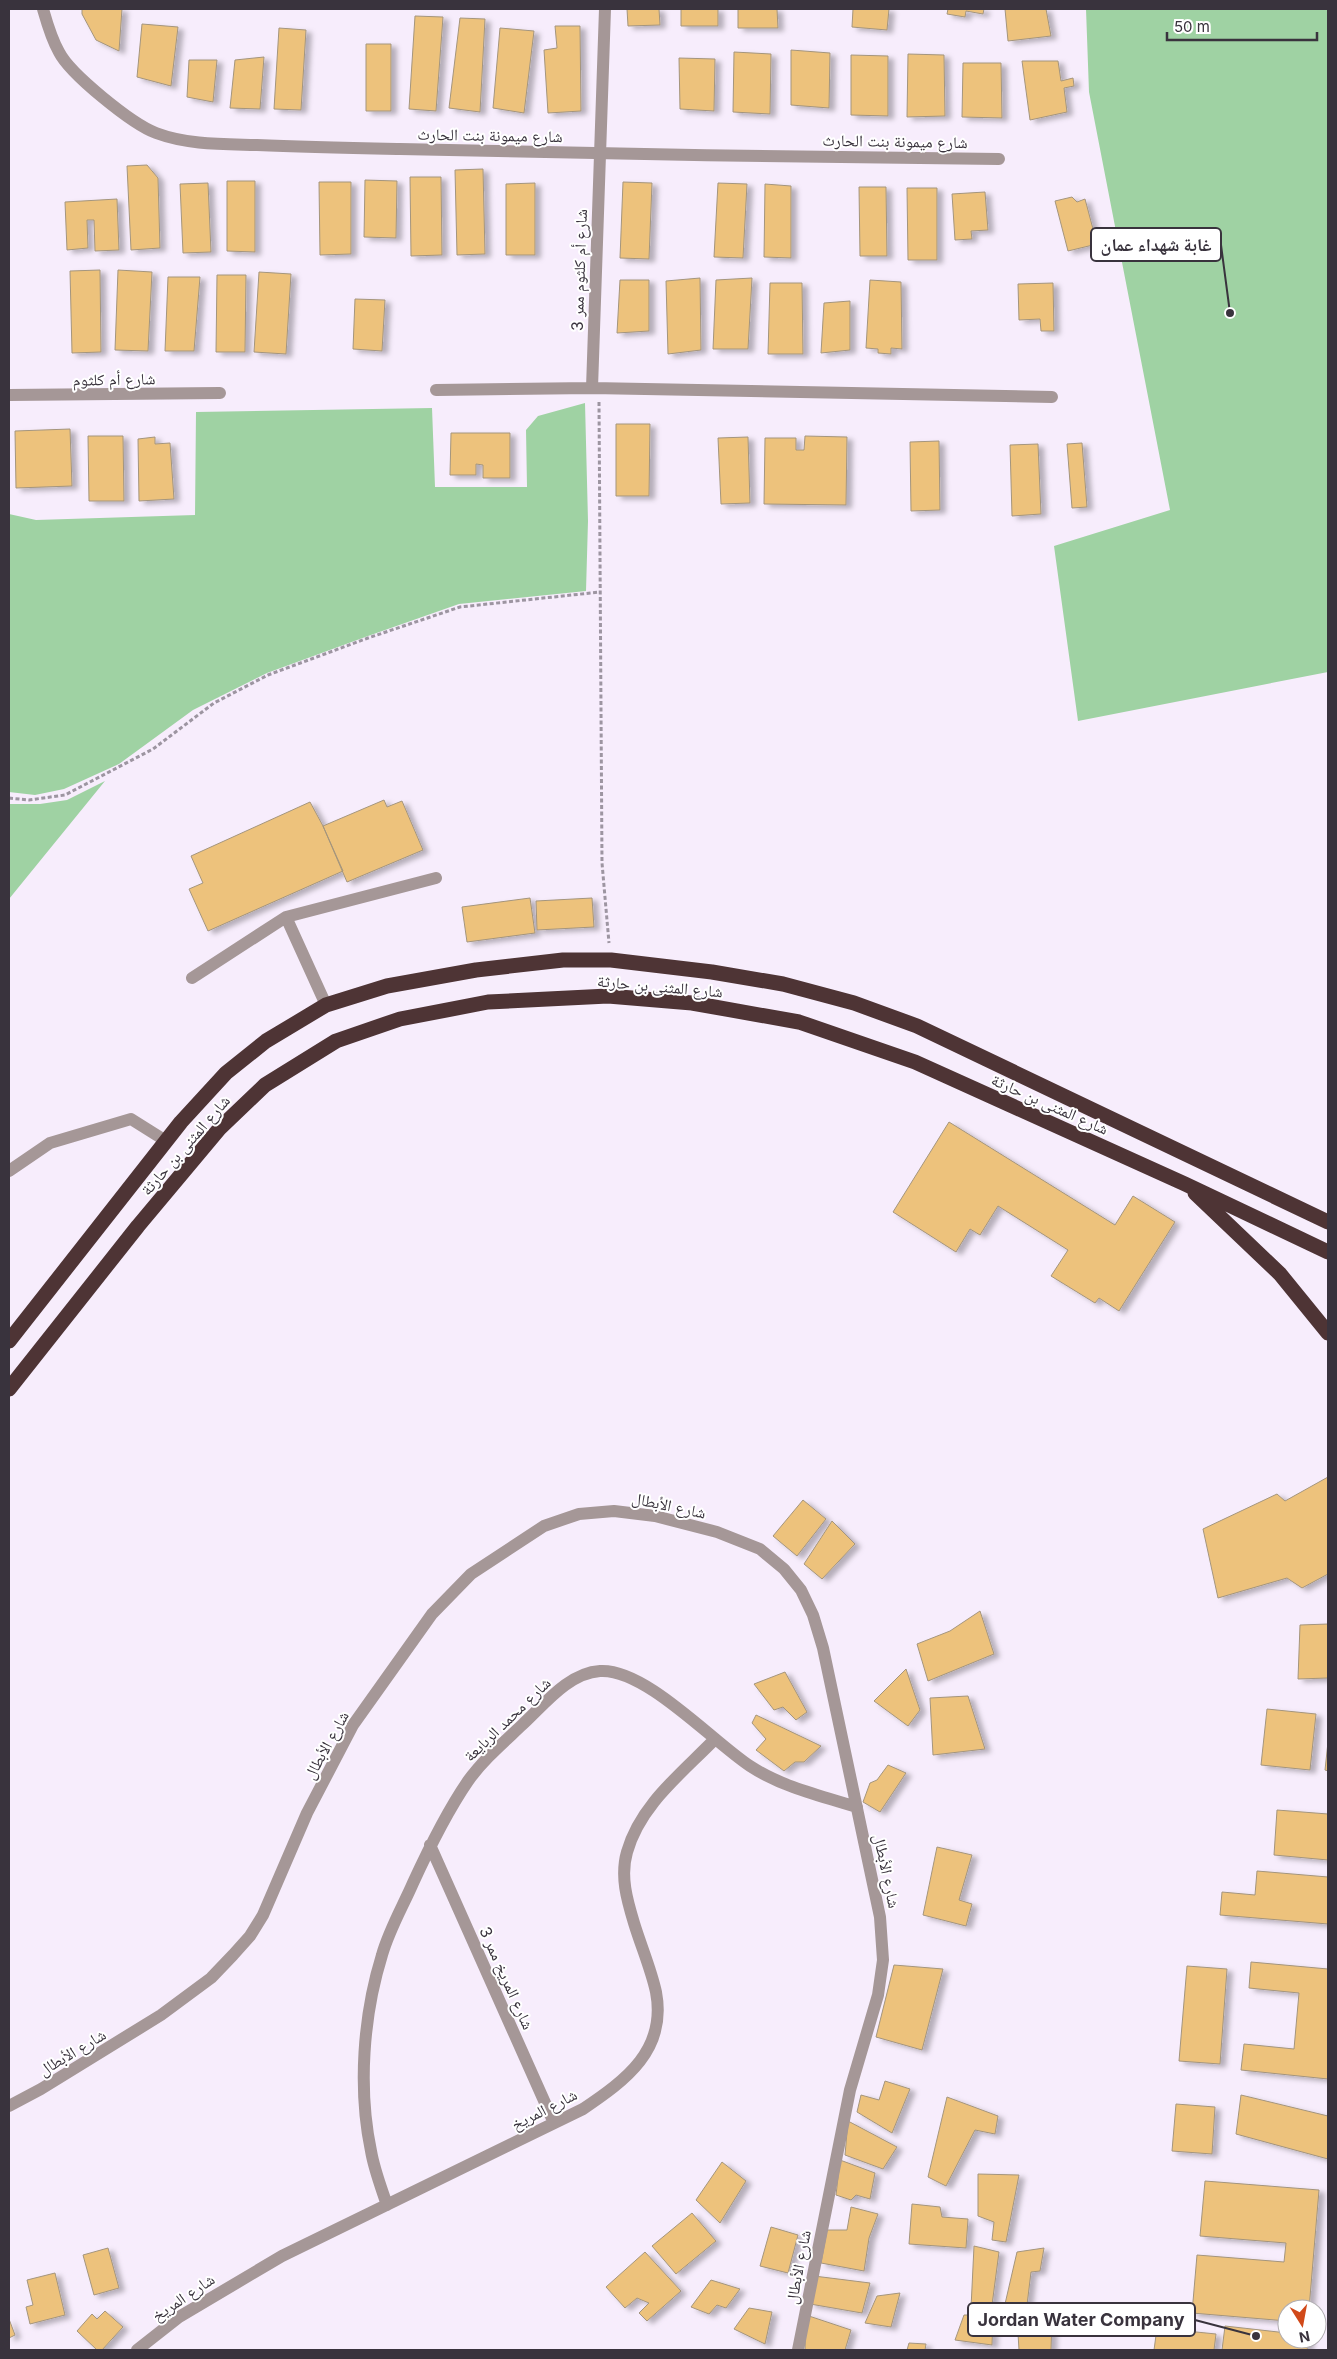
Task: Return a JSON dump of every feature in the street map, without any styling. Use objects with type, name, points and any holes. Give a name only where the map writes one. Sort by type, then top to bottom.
[{"type":"highway","name":"شارع المثنى بن حارثة","points":[[9,1341],[166,1141],[226,1073],[266,1041],[326,1005],[386,986],[476,970],[563,960],[611,960],[712,972],[783,984],[863,1006],[917,1026],[1328,1222]]},
{"type":"highway","name":"شارع المثنى بن حارثة","points":[[9,1389],[138,1226],[220,1128],[265,1085],[336,1041],[400,1019],[488,1002],[608,996],[692,1003],[799,1022],[915,1062],[1185,1184],[1328,1252]]},
{"type":"highway","points":[[1185,1184],[1280,1274],[1328,1333]]},
{"type":"street","name":"شارع ميمونة بنت الحارث","points":[[42,9],[60,54],[72,69],[122,113],[155,133],[179,140],[202,143],[334,148],[599,154],[999,159]]},
{"type":"street","name":"شارع أم كلثوم ممر 3","points":[[595,388],[599,154],[605,9]]},
{"type":"street","points":[[436,390],[595,388],[1052,397]]},
{"type":"street","name":"شارع أم كلثوم","points":[[9,396],[220,393]]},
{"type":"street","points":[[192,978],[286,917],[436,878]]},
{"type":"street","points":[[286,917],[326,1005]]},
{"type":"street","points":[[9,1170],[50,1143],[130,1119],[166,1141]]},
{"type":"street","name":"شارع الأبطال","points":[[9,2106],[41,2089],[161,2015],[211,1978],[250,1936],[263,1914],[306,1814],[353,1725],[432,1614],[471,1574],[544,1526],[579,1514],[614,1510],[655,1516],[717,1532],[760,1549],[784,1569],[801,1590],[812,1615],[823,1648],[880,1917],[883,1960],[878,1995],[850,2090],[798,2350]]},
{"type":"street","name":"شارع محمد الربايعة","points":[[387,2204],[371,2152],[366,2102],[365,2048],[373,1992],[382,1954],[430,1845],[468,1780],[491,1754],[563,1687],[582,1675],[600,1671],[620,1673],[640,1682],[680,1710],[751,1767],[789,1786],[857,1808]]},
{"type":"street","name":"شارع المريخ","points":[[137,2350],[179,2317],[219,2291],[282,2256],[583,2109],[610,2091],[628,2075],[647,2053],[655,2034],[658,2013],[656,1992],[626,1899],[624,1876],[626,1854],[633,1832],[644,1813],[715,1739]]},
{"type":"street","name":"شارع المريخ ممر 3","points":[[430,1845],[554,2123]]},
{"type":"path","points":[[595,388],[600,592],[602,863],[611,960]]},
{"type":"path","points":[[9,798],[29,800],[65,795],[153,749],[214,703],[268,675],[460,607],[600,592]]},
{"type":"green space","points":[[1086,9],[1328,9],[1328,672],[1078,721],[1054,546],[1170,510],[1089,92]]},
{"type":"green space","points":[[585,403],[588,521],[586,591],[459,604],[267,673],[193,710],[119,764],[64,789],[35,795],[9,792],[9,514],[36,520],[195,515],[196,412],[432,408],[435,487],[527,487],[526,430],[538,416]]},
{"type":"green space","points":[[105,781],[9,899],[9,804],[40,804],[67,800]]},
{"type":"building","points":[[82,9],[122,9],[119,51],[96,40],[82,14]]},
{"type":"building","points":[[627,9],[659,9],[660,25],[628,26]]},
{"type":"building","points":[[681,9],[718,9],[718,26],[681,26]]},
{"type":"building","points":[[738,9],[777,9],[778,28],[738,28]]},
{"type":"building","points":[[853,9],[889,9],[887,30],[852,27]]},
{"type":"building","points":[[948,9],[984,9],[983,14],[966,11],[965,17],[947,14]]},
{"type":"building","points":[[1005,9],[1046,9],[1051,36],[1008,41]]},
{"type":"building","points":[[415,16],[443,17],[436,111],[409,109]]},
{"type":"building","points":[[460,18],[485,19],[480,112],[449,108]]},
{"type":"building","points":[[142,24],[178,27],[171,86],[137,77]]},
{"type":"building","points":[[555,26],[580,26],[581,111],[548,113],[544,50],[557,48]]},
{"type":"building","points":[[279,28],[306,30],[301,110],[274,109]]},
{"type":"building","points":[[500,28],[534,31],[524,113],[493,108]]},
{"type":"building","points":[[366,44],[391,44],[391,111],[366,111]]},
{"type":"building","points":[[791,50],[830,53],[829,108],[791,105]]},
{"type":"building","points":[[734,52],[771,54],[770,114],[733,112]]},
{"type":"building","points":[[908,54],[944,55],[945,116],[907,117]]},
{"type":"building","points":[[851,55],[888,56],[888,116],[851,115]]},
{"type":"building","points":[[264,57],[260,109],[230,108],[235,60]]},
{"type":"building","points":[[679,58],[715,59],[714,111],[680,109]]},
{"type":"building","points":[[189,60],[217,60],[213,102],[187,97]]},
{"type":"building","points":[[1022,61],[1058,61],[1061,81],[1073,78],[1074,86],[1064,88],[1067,112],[1030,120]]},
{"type":"building","points":[[963,63],[1001,63],[1002,118],[962,117]]},
{"type":"building","points":[[147,165],[158,178],[160,248],[131,250],[127,166]]},
{"type":"building","points":[[483,169],[485,254],[457,255],[455,170]]},
{"type":"building","points":[[410,177],[441,177],[442,255],[411,256]]},
{"type":"building","points":[[365,180],[397,181],[396,238],[364,237]]},
{"type":"building","points":[[227,181],[255,181],[255,252],[227,251]]},
{"type":"building","points":[[319,182],[351,182],[351,254],[320,255]]},
{"type":"building","points":[[623,182],[652,183],[649,259],[620,258]]},
{"type":"building","points":[[208,183],[211,252],[183,253],[180,184]]},
{"type":"building","points":[[535,183],[535,255],[506,255],[506,184]]},
{"type":"building","points":[[718,183],[747,184],[743,258],[714,257]]},
{"type":"building","points":[[765,184],[791,186],[791,258],[764,257]]},
{"type":"building","points":[[859,187],[886,187],[887,256],[860,256]]},
{"type":"building","points":[[907,188],[937,188],[937,260],[908,260]]},
{"type":"building","points":[[985,192],[988,230],[971,231],[972,239],[955,240],[952,194]]},
{"type":"building","points":[[1072,197],[1077,202],[1085,199],[1097,244],[1068,251],[1055,201]]},
{"type":"building","points":[[117,199],[119,250],[95,251],[94,220],[87,220],[88,248],[67,250],[65,202]]},
{"type":"building","points":[[100,270],[101,352],[72,353],[70,271]]},
{"type":"building","points":[[118,270],[152,272],[148,351],[115,350]]},
{"type":"building","points":[[259,272],[291,274],[286,354],[254,352]]},
{"type":"building","points":[[217,275],[246,275],[245,352],[216,352]]},
{"type":"building","points":[[168,277],[200,277],[194,351],[165,351]]},
{"type":"building","points":[[700,278],[701,350],[668,354],[666,281]]},
{"type":"building","points":[[752,278],[748,349],[713,349],[716,280]]},
{"type":"building","points":[[620,280],[649,280],[649,331],[617,333]]},
{"type":"building","points":[[870,280],[901,282],[902,349],[891,348],[891,354],[878,353],[878,349],[866,348]]},
{"type":"building","points":[[770,283],[802,283],[803,354],[768,354]]},
{"type":"building","points":[[1053,283],[1054,331],[1041,331],[1040,319],[1019,320],[1018,284]]},
{"type":"building","points":[[355,299],[385,300],[382,351],[353,349]]},
{"type":"building","points":[[850,301],[850,350],[821,353],[824,303]]},
{"type":"building","points":[[616,424],[650,424],[649,496],[616,496]]},
{"type":"building","points":[[70,429],[72,486],[16,488],[15,431]]},
{"type":"building","points":[[451,433],[510,433],[510,478],[483,478],[483,465],[476,464],[476,475],[450,475]]},
{"type":"building","points":[[88,436],[123,436],[124,501],[89,501]]},
{"type":"building","points":[[805,436],[847,437],[846,505],[764,504],[765,438],[796,438],[796,450],[804,450]]},
{"type":"building","points":[[155,437],[155,444],[170,443],[174,499],[139,501],[138,439]]},
{"type":"building","points":[[748,437],[750,503],[721,504],[718,438]]},
{"type":"building","points":[[939,441],[940,510],[911,511],[910,442]]},
{"type":"building","points":[[1082,443],[1087,507],[1072,508],[1067,444]]},
{"type":"building","points":[[1038,444],[1041,514],[1012,516],[1010,445]]},
{"type":"building","points":[[384,800],[387,807],[402,801],[423,850],[347,882],[323,826]]},
{"type":"building","points":[[310,802],[343,871],[208,931],[189,889],[203,883],[191,856]]},
{"type":"building","points":[[530,898],[535,933],[467,942],[462,907]]},
{"type":"building","points":[[592,898],[594,927],[537,930],[536,901]]},
{"type":"building","points":[[949,1122],[1115,1225],[1133,1196],[1175,1222],[1119,1311],[1099,1298],[1095,1303],[1051,1276],[1068,1250],[998,1206],[980,1235],[970,1229],[956,1252],[893,1212]]},
{"type":"building","points":[[1328,1477],[1328,1574],[1302,1588],[1287,1578],[1218,1598],[1203,1529],[1277,1494],[1285,1501]]},
{"type":"building","points":[[803,1500],[826,1519],[797,1556],[773,1536]]},
{"type":"building","points":[[832,1521],[855,1544],[822,1579],[804,1564]]},
{"type":"building","points":[[980,1611],[994,1654],[928,1681],[917,1644],[950,1631]]},
{"type":"building","points":[[1328,1624],[1328,1678],[1298,1679],[1300,1625]]},
{"type":"building","points":[[906,1669],[920,1710],[908,1726],[874,1701]]},
{"type":"building","points":[[785,1672],[807,1712],[796,1720],[783,1707],[774,1710],[754,1684]]},
{"type":"building","points":[[968,1696],[985,1749],[933,1755],[930,1698]]},
{"type":"building","points":[[1267,1709],[1316,1714],[1310,1770],[1261,1765]]},
{"type":"building","points":[[756,1715],[821,1746],[804,1762],[795,1762],[784,1771],[756,1750],[766,1739],[752,1723]]},
{"type":"building","points":[[1328,1742],[1328,1771],[1325,1770]]},
{"type":"building","points":[[888,1765],[906,1773],[880,1812],[863,1802],[870,1783],[877,1780]]},
{"type":"building","points":[[1277,1810],[1328,1814],[1328,1860],[1274,1855]]},
{"type":"building","points":[[937,1847],[972,1855],[959,1900],[972,1904],[966,1926],[923,1915]]},
{"type":"building","points":[[1257,1871],[1328,1877],[1328,1924],[1220,1915],[1222,1892],[1255,1895]]},
{"type":"building","points":[[1251,1962],[1328,1969],[1328,2079],[1241,2070],[1244,2044],[1294,2049],[1299,1993],[1249,1988]]},
{"type":"building","points":[[894,1965],[943,1969],[922,2050],[876,2037]]},
{"type":"building","points":[[1187,1966],[1227,1969],[1220,2064],[1179,2061]]},
{"type":"building","points":[[885,2081],[910,2089],[892,2133],[857,2112],[861,2095],[879,2100]]},
{"type":"building","points":[[1241,2095],[1328,2116],[1328,2159],[1236,2134]]},
{"type":"building","points":[[947,2097],[998,2116],[995,2134],[975,2130],[946,2186],[928,2177]]},
{"type":"building","points":[[1176,2104],[1215,2107],[1212,2154],[1172,2151]]},
{"type":"building","points":[[848,2121],[897,2147],[883,2169],[845,2155]]},
{"type":"building","points":[[840,2160],[875,2173],[870,2199],[856,2195],[851,2200],[836,2195]]},
{"type":"building","points":[[722,2162],[746,2181],[720,2223],[696,2200]]},
{"type":"building","points":[[978,2174],[1019,2175],[1006,2242],[992,2240],[994,2222],[978,2216]]},
{"type":"building","points":[[1205,2181],[1319,2190],[1310,2299],[1277,2299],[1277,2320],[1192,2313],[1197,2255],[1284,2262],[1286,2243],[1200,2236]]},
{"type":"building","points":[[912,2204],[940,2207],[942,2217],[968,2219],[966,2248],[909,2244]]},
{"type":"building","points":[[851,2207],[878,2214],[869,2238],[864,2271],[821,2263],[827,2230],[847,2230]]},
{"type":"building","points":[[692,2213],[716,2241],[676,2274],[652,2246]]},
{"type":"building","points":[[771,2227],[798,2235],[788,2273],[760,2266]]},
{"type":"building","points":[[974,2246],[999,2252],[992,2305],[971,2308]]},
{"type":"building","points":[[108,2248],[119,2288],[94,2295],[83,2255]]},
{"type":"building","points":[[1044,2248],[1040,2271],[1031,2272],[1027,2305],[1005,2304],[1017,2252]]},
{"type":"building","points":[[645,2252],[681,2291],[647,2321],[639,2313],[649,2303],[637,2298],[625,2308],[606,2287]]},
{"type":"building","points":[[55,2273],[65,2315],[30,2324],[26,2307],[33,2305],[27,2280]]},
{"type":"building","points":[[814,2276],[870,2283],[862,2313],[810,2304]]},
{"type":"building","points":[[711,2280],[740,2289],[726,2308],[717,2305],[709,2314],[691,2307]]},
{"type":"building","points":[[900,2293],[891,2327],[865,2323],[877,2296]]},
{"type":"building","points":[[749,2308],[772,2312],[765,2344],[734,2329]]},
{"type":"building","points":[[105,2311],[123,2327],[102,2350],[97,2350],[77,2331],[92,2314],[97,2319]]},
{"type":"building","points":[[806,2315],[851,2330],[845,2350],[805,2350]]},
{"type":"building","points":[[964,2315],[993,2315],[992,2345],[955,2340]]},
{"type":"building","points":[[1017,2317],[1052,2318],[1051,2350],[1019,2350]]},
{"type":"building","points":[[9,2319],[15,2335],[9,2338]]},
{"type":"building","points":[[1225,2326],[1277,2332],[1277,2349],[1307,2349],[1307,2350],[1222,2350]]},
{"type":"building","points":[[1157,2328],[1216,2334],[1214,2350],[1154,2350]]},
{"type":"building","points":[[909,2343],[926,2344],[925,2350],[907,2350]]},
{"type":"place","name":"غابة شهداء عمان","points":[[1230,313]]},
{"type":"place","name":"Jordan Water Company","points":[[1256,2336]]}]
